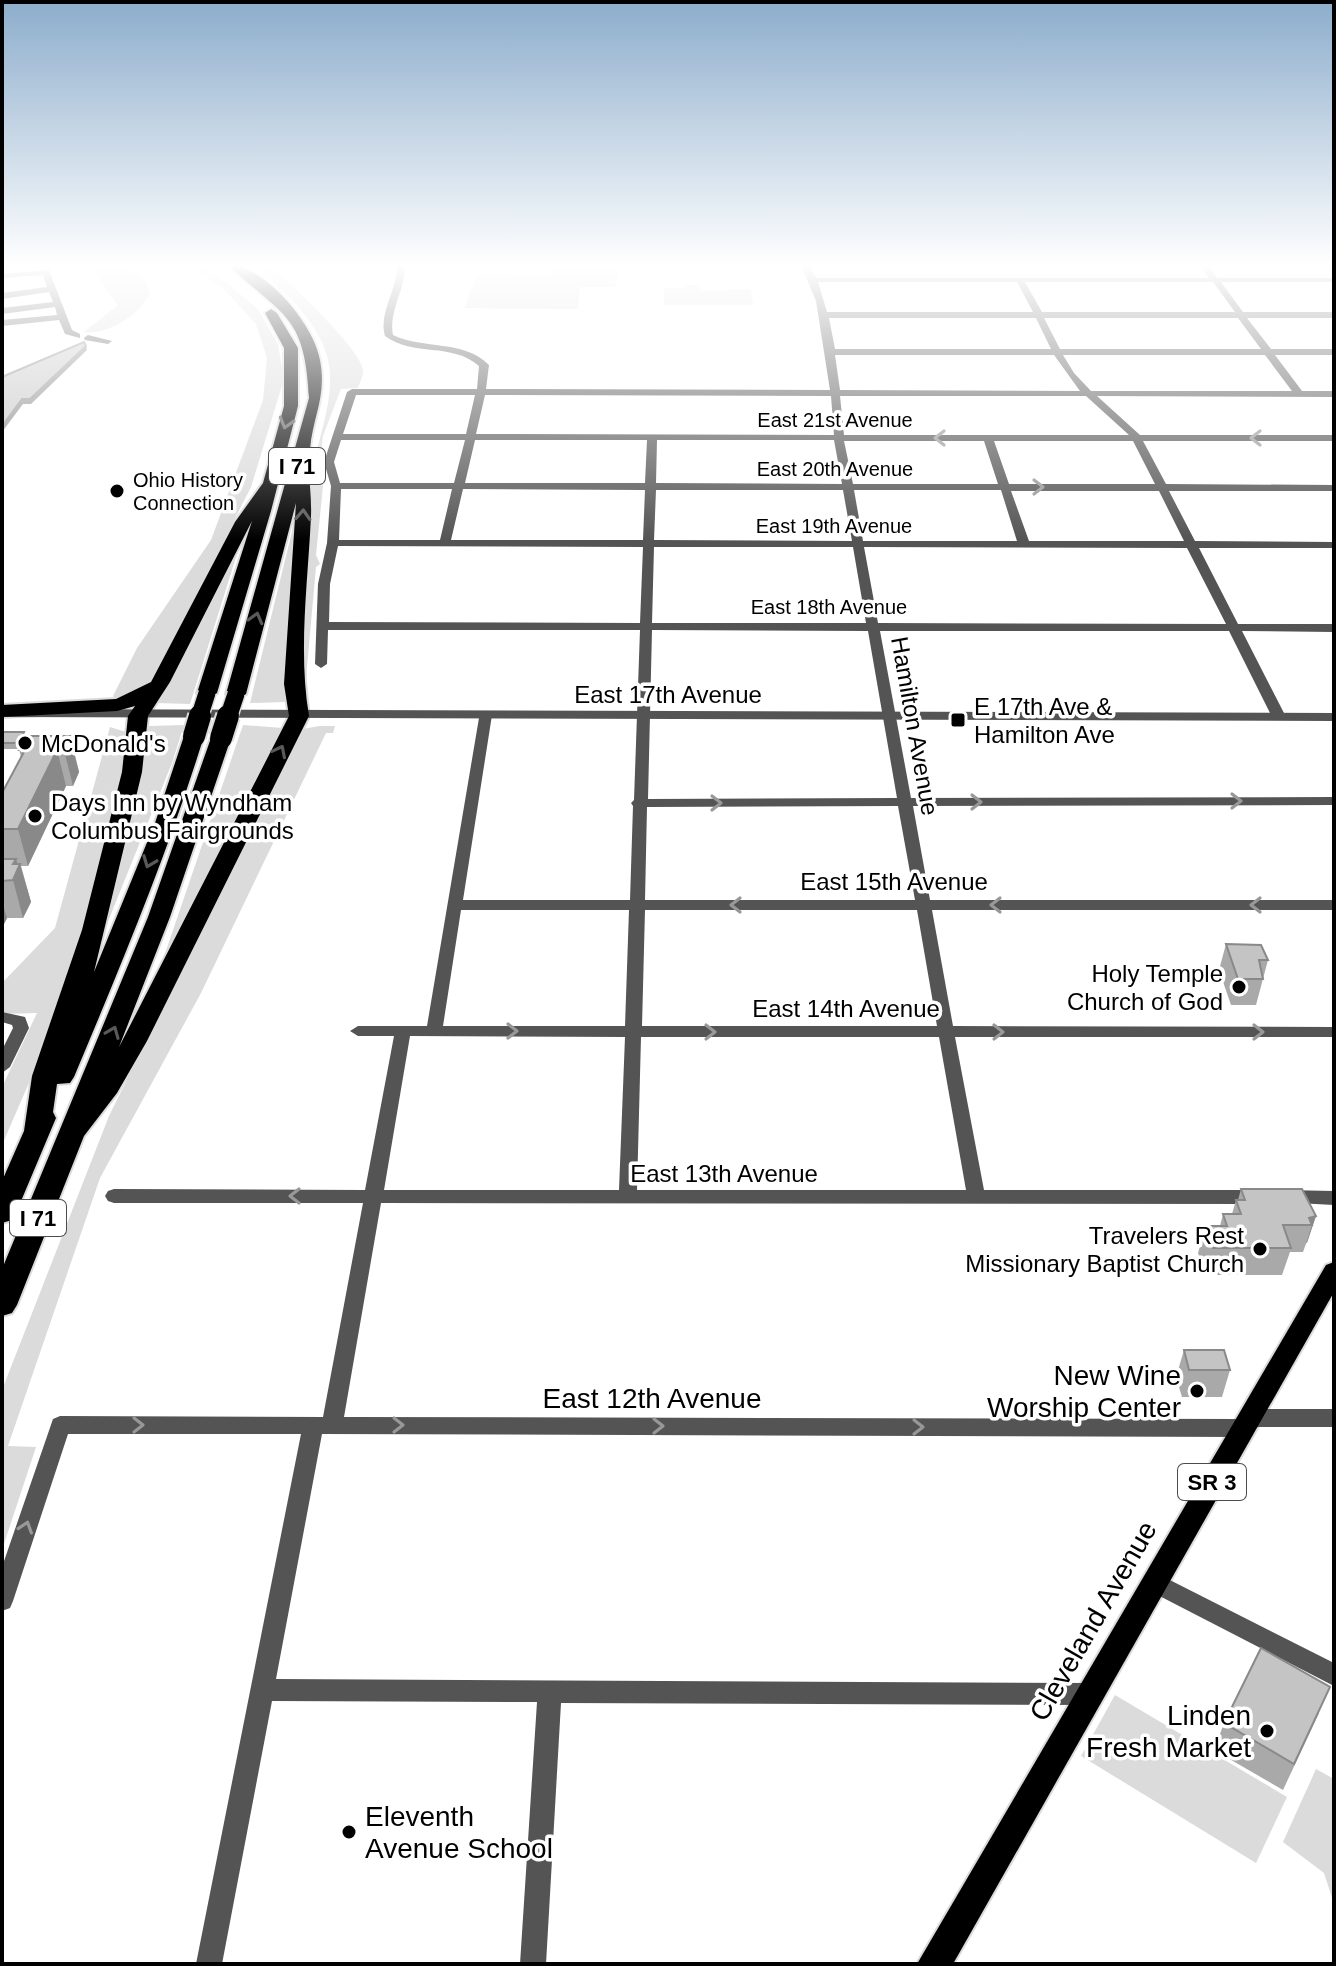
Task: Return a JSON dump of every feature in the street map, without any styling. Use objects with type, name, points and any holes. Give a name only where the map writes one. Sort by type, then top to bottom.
[{"type":"highway","name":"I 71","points":[[2,1213],[118,944],[180,782],[291,406],[291,357]]},
{"type":"highway","name":"I 71","points":[[2,1305],[159,917],[209,780],[236,694],[316,398],[312,357]]},
{"type":"highway","points":[[74,1130],[108,1087],[135,1041],[299,716],[294,703],[294,684],[304,498],[302,447]]},
{"type":"highway","points":[[37,1131],[45,1076],[81,976],[98,914],[132,772],[138,716],[160,682],[236,534],[268,486]]},
{"type":"highway","points":[[2,712],[117,705],[134,700],[160,682]]},
{"type":"main road","name":"Cleveland Avenue","points":[[934,1964],[1334,1271]]},
{"type":"street","points":[[445,543],[485,373],[481,361],[474,357]]},
{"type":"street","name":"Hamilton Avenue","points":[[830,357],[839,438],[976,1197]]},
{"type":"street","points":[[1060,357],[1086,393],[1125,423],[1137,438],[1279,717]]},
{"type":"street","points":[[1273,357],[1299,394]]},
{"type":"street","points":[[321,664],[325,626],[324,584],[333,543],[336,486],[329,462],[352,392],[1334,394]]},
{"type":"street","name":"East 21st Avenue","points":[[336,437],[1334,438]]},
{"type":"street","points":[[628,1197],[638,803],[652,437]]},
{"type":"street","points":[[988,438],[1024,544]]},
{"type":"street","name":"East 20th Avenue","points":[[336,486],[1334,488]]},
{"type":"street","name":"East 19th Avenue","points":[[333,543],[1334,545]]},
{"type":"street","name":"East 18th Avenue","points":[[325,626],[1334,628]]},
{"type":"street","name":"East 17th Avenue","points":[[2,712],[138,716],[1334,717]]},
{"type":"street","points":[[434,1031],[485,715]]},
{"type":"street","points":[[638,803],[1334,801]]},
{"type":"street","name":"East 15th Avenue","points":[[454,905],[1334,905]]},
{"type":"street","points":[[2,1017],[19,1021],[21,1028],[2,1067]]},
{"type":"street","name":"East 14th Avenue","points":[[358,1031],[1334,1032]]},
{"type":"street","points":[[209,1964],[261,1690],[373,1196],[403,1031]]},
{"type":"street","name":"East 13th Avenue","points":[[114,1196],[1334,1198]]},
{"type":"street","name":"East 12th Avenue","points":[[2,1601],[60,1425],[1246,1423],[1334,1418]]},
{"type":"street","points":[[1154,1582],[1334,1675]]},
{"type":"street","points":[[261,1690],[1090,1694]]},
{"type":"street","points":[[533,1964],[550,1692]]},
{"type":"shaded area","points":[[280,357],[284,379],[251,487],[206,576],[160,682],[117,705],[113,696],[137,648],[211,540],[263,400],[267,358]]},
{"type":"shaded area","points":[[327,357],[357,357],[363,370],[358,388],[341,389],[323,436],[320,461],[323,486],[316,555],[320,564],[316,567],[304,700],[301,695],[310,507],[314,466],[327,409]]},
{"type":"shaded area","points":[[297,511],[286,702],[250,703]]},
{"type":"shaded area","points":[[243,535],[190,704],[156,703]]},
{"type":"shaded area","points":[[184,725],[172,763],[94,956],[149,726]]},
{"type":"shaded area","points":[[243,725],[282,728],[219,862],[157,977]]},
{"type":"shaded area","points":[[335,726],[333,733],[326,733],[201,993],[100,1178],[8,1446],[36,1447],[2,1550],[2,1390],[109,1116],[298,734],[303,729]]},
{"type":"shaded area","points":[[110,727],[129,733],[131,738],[84,928],[48,1039],[2,1145],[2,1087],[37,1013],[2,1014],[2,983],[55,928]]},
{"type":"shaded area","points":[[1115,1695],[1287,1797],[1256,1863],[1081,1756]]},
{"type":"shaded area","points":[[1316,1769],[1334,1779],[1334,1904],[1324,1873],[1283,1842]]},
{"type":"building","points":[[49,357],[75,357],[30,399],[22,399],[2,426],[2,377]]},
{"type":"building","points":[[2,732],[24,732],[19,743],[2,743]]},
{"type":"building","points":[[26,736],[70,736],[64,750],[57,750],[18,829],[2,829],[2,793],[25,750],[19,750]]},
{"type":"building","points":[[2,859],[16,859],[13,864],[20,864],[13,880],[2,881]]},
{"type":"building","points":[[1226,944],[1261,945],[1268,960],[1259,960],[1263,979],[1238,979]]},
{"type":"building","points":[[1241,1189],[1302,1189],[1316,1216],[1309,1218],[1312,1225],[1283,1225],[1291,1248],[1213,1248],[1206,1226],[1227,1226],[1223,1214],[1241,1214],[1236,1200],[1245,1200]]},
{"type":"building","points":[[1184,1350],[1224,1350],[1230,1370],[1189,1370]]},
{"type":"building","name":"Linden Fresh Market","points":[[1261,1648],[1330,1687],[1294,1764],[1224,1723]]},
{"type":"place","name":"Ohio History Connection","points":[[117,491]]},
{"type":"place","name":"E 17th Ave & Hamilton Ave","points":[[958,720]]},
{"type":"place","name":"McDonald's","points":[[25,743]]},
{"type":"place","name":"Days Inn by Wyndham Columbus Fairgrounds","points":[[35,816]]},
{"type":"place","name":"Holy Temple Church of God","points":[[1239,987]]},
{"type":"place","name":"Travelers Rest Missionary Baptist Church","points":[[1260,1249]]},
{"type":"place","name":"New Wine Worship Center","points":[[1197,1391]]},
{"type":"place","name":"Linden Fresh Market","points":[[1267,1731]]},
{"type":"place","name":"Eleventh Avenue School","points":[[349,1832]]}]
